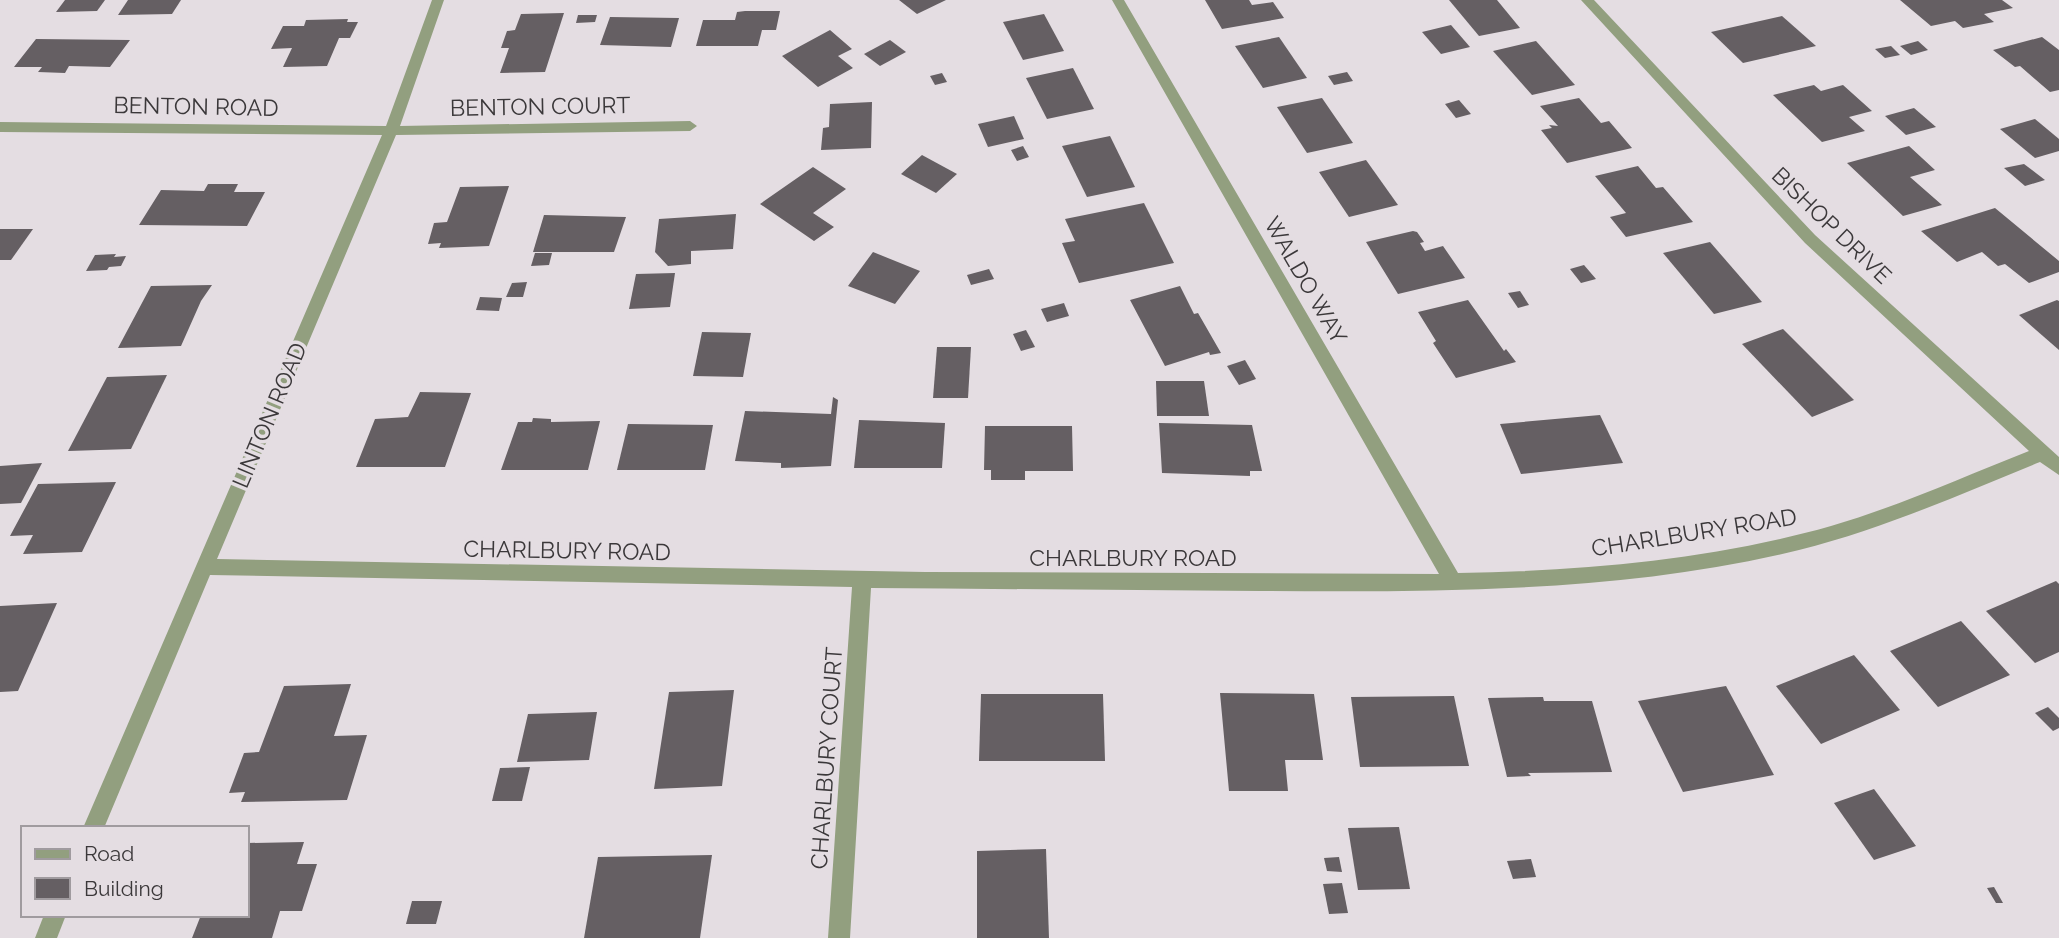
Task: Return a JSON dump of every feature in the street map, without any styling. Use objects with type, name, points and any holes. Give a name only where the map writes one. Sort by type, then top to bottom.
[{"type":"street","name":"LINTON ROAD","points":[[94,826],[391,131],[438,0]]},
{"type":"street","name":"WALDO WAY","points":[[1118,0],[1454,583]]},
{"type":"street","name":"BISHOP DRIVE","points":[[1591,1],[1675,98],[1810,239],[2059,468]]},
{"type":"street","name":"BENTON ROAD","points":[[0,127],[391,131]]},
{"type":"street","name":"BENTON COURT","points":[[391,131],[690,127]]},
{"type":"street","name":"CHARLBURY ROAD","points":[[204,567],[862,581],[1454,583],[1624,572],[1798,542],[1889,516],[2043,453]]},
{"type":"street","name":"CHARLBURY COURT","points":[[839,938],[862,581]]},
{"type":"street","points":[[46,938],[54,917]]},
{"type":"building","points":[[65,0],[105,0],[97,11],[56,12]]},
{"type":"building","points":[[128,0],[181,0],[172,14],[118,15]]},
{"type":"building","points":[[899,0],[946,0],[917,14]]},
{"type":"building","points":[[1205,0],[1249,0],[1252,5],[1273,2],[1284,18],[1222,29]]},
{"type":"building","points":[[1449,0],[1497,0],[1520,28],[1479,36]]},
{"type":"building","points":[[1900,0],[2002,0],[2013,8],[1984,14],[1994,22],[1963,28],[1955,21],[1931,26]]},
{"type":"building","points":[[745,11],[780,11],[776,30],[762,30],[758,46],[696,46],[703,20],[735,20],[737,12]]},
{"type":"building","points":[[564,13],[545,72],[500,73],[509,48],[501,48],[507,31],[515,30],[521,14]]},
{"type":"building","points":[[1044,14],[1064,51],[1023,60],[1003,22]]},
{"type":"building","points":[[578,15],[597,15],[595,22],[576,23]]},
{"type":"building","points":[[1782,16],[1816,46],[1743,63],[1711,32]]},
{"type":"building","points":[[610,17],[679,18],[671,47],[600,45]]},
{"type":"building","points":[[348,19],[347,22],[358,22],[350,38],[339,38],[327,66],[283,67],[292,48],[271,49],[283,26],[304,26],[306,20]]},
{"type":"building","points":[[1451,25],[1470,47],[1441,54],[1422,32]]},
{"type":"building","points":[[830,30],[852,49],[838,56],[853,68],[818,87],[782,56]]},
{"type":"building","points":[[1279,37],[1307,78],[1263,88],[1235,46]]},
{"type":"building","points":[[2042,37],[2059,50],[2059,90],[2050,92],[2020,66],[2015,67],[1993,50]]},
{"type":"building","points":[[36,39],[130,40],[110,67],[69,66],[65,73],[38,72],[42,67],[14,67]]},
{"type":"building","points":[[890,40],[906,52],[880,66],[864,54]]},
{"type":"building","points":[[1536,41],[1575,85],[1532,95],[1493,51]]},
{"type":"building","points":[[1918,41],[1928,50],[1911,55],[1900,46]]},
{"type":"building","points":[[1891,46],[1900,55],[1885,58],[1875,49]]},
{"type":"building","points":[[1073,68],[1094,109],[1047,119],[1026,78]]},
{"type":"building","points":[[1347,72],[1353,81],[1334,85],[1328,76]]},
{"type":"building","points":[[942,73],[947,82],[935,85],[930,76]]},
{"type":"building","points":[[1814,85],[1821,91],[1843,85],[1872,111],[1849,117],[1865,131],[1822,142],[1773,95]]},
{"type":"building","points":[[1322,98],[1353,143],[1307,153],[1277,107]]},
{"type":"building","points":[[1579,98],[1601,123],[1609,121],[1632,148],[1567,163],[1541,130],[1552,128],[1549,125],[1558,126],[1540,106]]},
{"type":"building","points":[[1459,100],[1471,114],[1456,118],[1445,104]]},
{"type":"building","points":[[872,102],[871,148],[821,150],[823,128],[829,127],[830,104]]},
{"type":"building","points":[[1914,108],[1936,127],[1906,135],[1885,116]]},
{"type":"building","points":[[1014,116],[1024,139],[988,147],[978,124]]},
{"type":"building","points":[[2035,119],[2059,139],[2059,151],[2035,158],[2000,129]]},
{"type":"building","points":[[1110,136],[1135,187],[1087,197],[1062,146]]},
{"type":"building","points":[[1023,146],[1029,157],[1017,161],[1011,150]]},
{"type":"building","points":[[1909,146],[1935,170],[1910,177],[1942,205],[1903,216],[1847,163]]},
{"type":"building","points":[[922,155],[957,174],[936,193],[901,174]]},
{"type":"building","points":[[1366,160],[1398,205],[1349,217],[1319,172]]},
{"type":"building","points":[[2024,164],[2045,180],[2025,186],[2004,168]]},
{"type":"building","points":[[1638,166],[1656,188],[1663,187],[1693,222],[1626,237],[1610,217],[1626,213],[1595,176]]},
{"type":"building","points":[[813,167],[846,189],[813,213],[834,227],[814,241],[760,204]]},
{"type":"building","points":[[208,184],[238,184],[234,192],[265,192],[247,226],[139,225],[161,190],[204,191]]},
{"type":"building","points":[[509,186],[489,246],[439,248],[441,243],[428,244],[434,223],[447,222],[460,187]]},
{"type":"building","points":[[1144,203],[1174,263],[1079,283],[1062,243],[1075,241],[1065,219]]},
{"type":"building","points":[[1995,208],[2059,261],[2059,272],[2029,283],[2005,264],[1998,266],[1982,252],[1957,262],[1921,231]]},
{"type":"building","points":[[736,214],[733,249],[691,251],[691,264],[668,266],[655,252],[659,219]]},
{"type":"building","points":[[544,215],[626,217],[614,252],[533,252]]},
{"type":"building","points":[[0,229],[33,229],[11,260],[0,260]]},
{"type":"building","points":[[1417,232],[1424,242],[1420,243],[1425,251],[1443,246],[1465,278],[1398,294],[1366,242]]},
{"type":"building","points":[[1710,242],[1762,302],[1714,314],[1663,253]]},
{"type":"building","points":[[873,252],[920,271],[895,304],[848,286]]},
{"type":"building","points":[[535,253],[552,253],[549,265],[531,266]]},
{"type":"building","points":[[116,254],[114,257],[126,256],[121,266],[86,271],[95,255]]},
{"type":"building","points":[[1584,265],[1596,279],[1581,283],[1570,269]]},
{"type":"building","points":[[989,269],[994,279],[971,285],[967,275]]},
{"type":"building","points":[[675,273],[670,307],[629,309],[636,274]]},
{"type":"building","points":[[527,282],[523,297],[506,297],[512,283]]},
{"type":"building","points":[[212,285],[201,301],[181,346],[118,348],[151,286]]},
{"type":"building","points":[[1180,286],[1194,314],[1198,313],[1221,353],[1210,355],[1209,352],[1165,366],[1130,300]]},
{"type":"building","points":[[1520,291],[1529,305],[1518,308],[1508,293]]},
{"type":"building","points":[[480,297],[502,298],[499,311],[476,310]]},
{"type":"building","points":[[1468,300],[1504,351],[1506,349],[1516,362],[1456,378],[1433,343],[1436,341],[1418,312]]},
{"type":"building","points":[[2059,301],[2059,350],[2019,315]]},
{"type":"building","points":[[1064,303],[1069,316],[1047,322],[1041,309]]},
{"type":"building","points":[[1783,329],[1854,400],[1812,417],[1742,344]]},
{"type":"building","points":[[1026,330],[1035,347],[1021,351],[1013,334]]},
{"type":"building","points":[[702,332],[751,333],[743,377],[693,376]]},
{"type":"building","points":[[937,347],[971,347],[968,398],[933,398]]},
{"type":"building","points":[[1245,360],[1256,379],[1239,385],[1227,366]]},
{"type":"building","points":[[167,375],[131,449],[68,451],[107,377]]},
{"type":"building","points":[[1156,381],[1204,381],[1209,416],[1157,416]]},
{"type":"building","points":[[420,392],[471,393],[445,467],[356,467],[375,419],[408,417]]},
{"type":"building","points":[[833,397],[838,400],[831,466],[781,468],[781,463],[735,461],[745,411],[831,414]]},
{"type":"building","points":[[1600,415],[1623,463],[1521,474],[1500,424]]},
{"type":"building","points":[[533,418],[551,419],[551,422],[600,421],[588,470],[501,470],[518,422],[532,422]]},
{"type":"building","points":[[859,420],[945,423],[942,468],[854,468]]},
{"type":"building","points":[[1159,423],[1252,425],[1262,471],[1250,471],[1250,476],[1162,473]]},
{"type":"building","points":[[628,424],[713,425],[705,470],[617,470]]},
{"type":"building","points":[[985,426],[1072,426],[1073,471],[1025,471],[1025,480],[991,480],[991,470],[984,470]]},
{"type":"building","points":[[42,463],[21,503],[0,504],[0,466]]},
{"type":"building","points":[[116,482],[82,552],[23,554],[33,535],[10,536],[38,484]]},
{"type":"building","points":[[2056,581],[2059,584],[2059,652],[2035,663],[1986,611]]},
{"type":"building","points":[[57,603],[18,691],[0,692],[0,606]]},
{"type":"building","points":[[1961,621],[2010,675],[1938,707],[1890,651]]},
{"type":"building","points":[[1854,655],[1900,710],[1821,744],[1776,686]]},
{"type":"building","points":[[351,684],[334,736],[367,735],[347,800],[241,802],[245,792],[229,793],[244,753],[259,752],[284,686]]},
{"type":"building","points":[[1726,686],[1774,775],[1683,792],[1638,701]]},
{"type":"building","points":[[734,690],[722,786],[654,789],[669,692]]},
{"type":"building","points":[[1220,693],[1314,694],[1323,760],[1285,760],[1288,791],[1229,791]]},
{"type":"building","points":[[981,694],[1103,694],[1105,761],[979,761]]},
{"type":"building","points":[[1454,696],[1469,766],[1360,767],[1351,697]]},
{"type":"building","points":[[1543,697],[1544,701],[1592,701],[1612,772],[1528,773],[1531,776],[1507,777],[1488,698]]},
{"type":"building","points":[[2048,707],[2059,718],[2059,728],[2053,731],[2035,713]]},
{"type":"building","points":[[597,712],[589,760],[517,762],[528,714]]},
{"type":"building","points":[[530,767],[522,801],[492,801],[500,768]]},
{"type":"building","points":[[1874,789],[1916,846],[1874,860],[1834,803]]},
{"type":"building","points":[[1399,827],[1410,889],[1358,890],[1348,828]]},
{"type":"building","points":[[304,842],[297,864],[317,864],[302,911],[280,911],[272,938],[192,938],[200,917],[248,917],[248,843]]},
{"type":"building","points":[[1046,849],[1049,938],[977,938],[977,851]]},
{"type":"building","points":[[712,855],[700,938],[584,938],[598,857]]},
{"type":"building","points":[[1339,857],[1342,872],[1327,871],[1324,858]]},
{"type":"building","points":[[1531,859],[1536,877],[1513,879],[1507,861]]},
{"type":"building","points":[[1342,883],[1348,913],[1329,914],[1323,884]]},
{"type":"building","points":[[1994,887],[2003,903],[1996,903],[1987,888]]},
{"type":"building","points":[[412,901],[442,901],[436,924],[406,924]]}]
